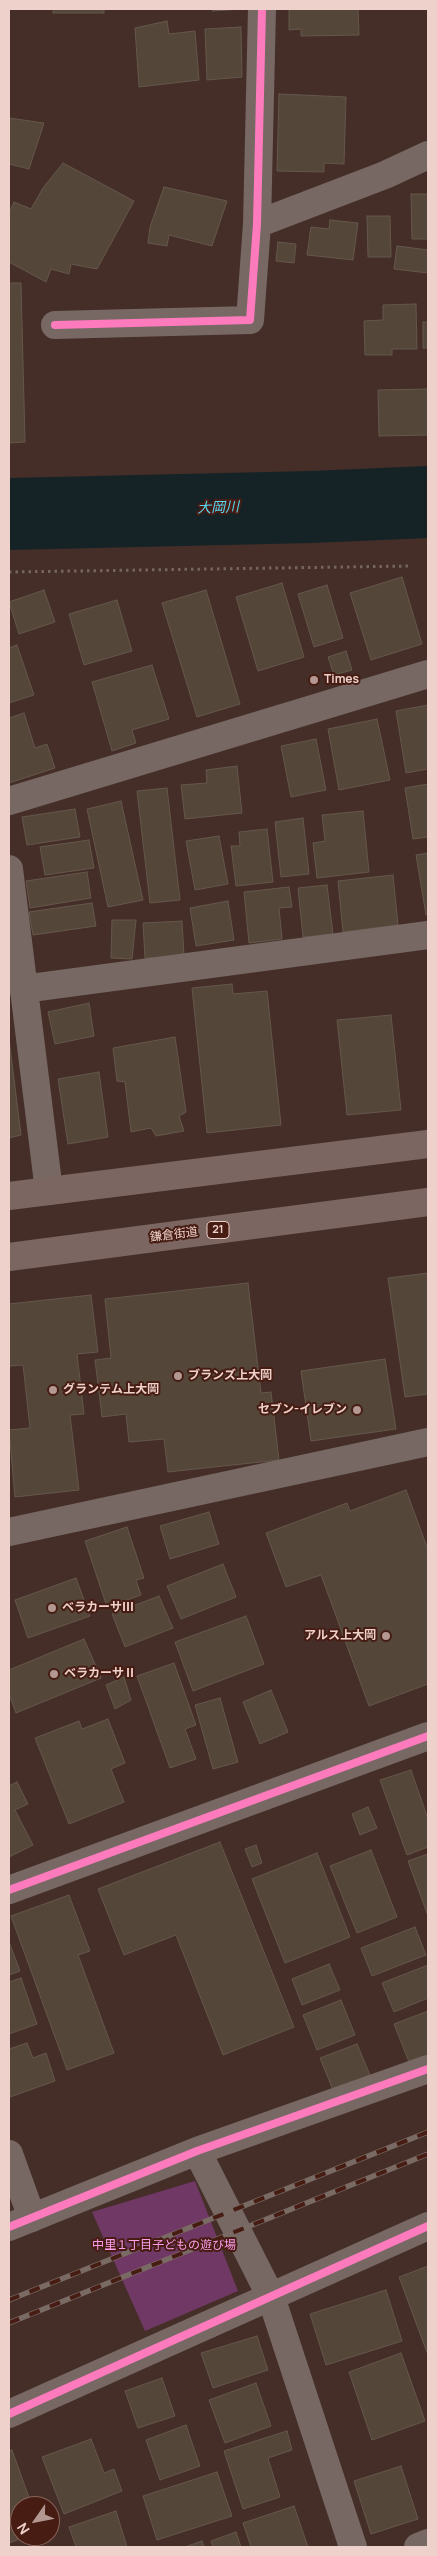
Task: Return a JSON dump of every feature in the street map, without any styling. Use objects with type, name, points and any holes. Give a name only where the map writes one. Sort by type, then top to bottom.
[{"type":"main road","points":[[9,1196],[428,1144]]},
{"type":"main road","name":"鎌倉街道","points":[[9,1257],[428,1202]]},
{"type":"street","points":[[55,325],[250,320],[257,224],[262,9]]},
{"type":"street","points":[[257,224],[385,175],[428,154]]},
{"type":"street","points":[[9,802],[428,674]]},
{"type":"street","points":[[9,869],[48,1191]]},
{"type":"street","points":[[23,989],[428,935]]},
{"type":"street","points":[[9,1532],[428,1442]]},
{"type":"street","points":[[9,1890],[428,1736]]},
{"type":"street","points":[[9,2154],[20,2223],[197,2151],[428,2069]]},
{"type":"street","points":[[197,2151],[271,2297],[353,2547]]},
{"type":"street","points":[[9,2414],[428,2226]]},
{"type":"street","points":[[418,2547],[428,2543]]},
{"type":"path","points":[[9,572],[410,566]]},
{"type":"green space","name":"中里１丁目子どもの遊び場","points":[[195,2181],[238,2291],[145,2331],[92,2212]]},
{"type":"building","points":[[53,9],[104,9],[104,13],[53,13]]},
{"type":"building","points":[[213,9],[244,9],[212,11]]},
{"type":"building","points":[[289,9],[358,9],[359,35],[301,36],[301,29],[289,30]]},
{"type":"building","points":[[167,21],[169,34],[195,31],[199,80],[139,87],[135,28]]},
{"type":"building","points":[[241,27],[242,77],[207,80],[205,29]]},
{"type":"building","points":[[279,94],[346,97],[344,164],[324,163],[324,172],[277,171]]},
{"type":"building","points":[[9,118],[44,123],[29,169],[9,164]]},
{"type":"building","points":[[63,163],[134,201],[97,269],[71,264],[69,274],[51,269],[46,282],[9,262],[9,213],[14,202],[31,209],[43,188]]},
{"type":"building","points":[[164,187],[227,201],[212,246],[169,235],[167,246],[148,243],[150,227]]},
{"type":"building","points":[[411,194],[428,194],[428,239],[412,239]]},
{"type":"building","points":[[367,216],[390,216],[391,257],[368,257]]},
{"type":"building","points":[[330,220],[358,223],[353,260],[307,255],[311,227],[329,229]]},
{"type":"building","points":[[278,242],[296,244],[294,263],[276,261]]},
{"type":"building","points":[[397,246],[428,250],[428,273],[394,269]]},
{"type":"building","points":[[9,283],[21,283],[25,442],[9,443]]},
{"type":"building","points":[[416,304],[417,349],[392,349],[392,355],[365,355],[364,321],[383,320],[383,305]]},
{"type":"building","points":[[423,322],[428,322],[428,348],[423,348]]},
{"type":"building","points":[[428,389],[428,435],[379,436],[378,390]]},
{"type":"building","points":[[402,577],[422,644],[371,660],[350,593]]},
{"type":"building","points":[[282,583],[304,657],[258,671],[236,597]]},
{"type":"building","points":[[327,585],[343,638],[314,647],[298,594]]},
{"type":"building","points":[[44,590],[55,622],[19,634],[9,602]]},
{"type":"building","points":[[206,590],[240,704],[197,717],[162,603]]},
{"type":"building","points":[[117,600],[132,651],[84,665],[69,614]]},
{"type":"building","points":[[17,645],[34,695],[9,703],[9,648]]},
{"type":"building","points":[[346,651],[352,670],[334,675],[328,657]]},
{"type":"building","points":[[152,665],[169,719],[132,730],[136,743],[112,751],[92,682]]},
{"type":"building","points":[[428,705],[428,769],[406,773],[396,711]]},
{"type":"building","points":[[24,713],[35,748],[47,744],[55,768],[9,783],[9,718]]},
{"type":"building","points":[[377,719],[390,780],[339,790],[328,729]]},
{"type":"building","points":[[316,739],[326,790],[291,797],[281,746]]},
{"type":"building","points":[[237,766],[242,813],[185,819],[181,785],[207,783],[206,770]]},
{"type":"building","points":[[428,784],[428,837],[413,839],[405,788]]},
{"type":"building","points":[[167,788],[180,900],[150,903],[137,791]]},
{"type":"building","points":[[121,801],[143,900],[108,907],[87,809]]},
{"type":"building","points":[[75,809],[80,837],[27,845],[22,817]]},
{"type":"building","points":[[363,811],[369,872],[317,878],[313,843],[325,841],[322,815]]},
{"type":"building","points":[[303,818],[309,874],[281,877],[275,822]]},
{"type":"building","points":[[267,829],[273,882],[236,886],[231,846],[240,846],[239,832]]},
{"type":"building","points":[[219,836],[228,884],[195,890],[186,841]]},
{"type":"building","points":[[89,840],[94,868],[45,875],[40,847]]},
{"type":"building","points":[[428,853],[428,914],[426,915],[416,855]]},
{"type":"building","points":[[87,872],[91,898],[30,908],[26,881]]},
{"type":"building","points":[[393,875],[398,925],[343,932],[338,881]]},
{"type":"building","points":[[327,885],[333,934],[303,937],[298,888]]},
{"type":"building","points":[[289,887],[292,907],[279,908],[282,939],[249,943],[244,892]]},
{"type":"building","points":[[228,901],[234,940],[196,946],[190,908]]},
{"type":"building","points":[[92,903],[96,926],[33,935],[29,912]]},
{"type":"building","points":[[112,920],[136,920],[132,959],[111,958]]},
{"type":"building","points":[[182,921],[184,956],[145,958],[143,923]]},
{"type":"building","points":[[232,984],[233,994],[267,991],[281,1125],[207,1133],[192,988]]},
{"type":"building","points":[[89,1003],[94,1036],[55,1044],[48,1012]]},
{"type":"building","points":[[391,1015],[401,1110],[347,1115],[337,1020]]},
{"type":"building","points":[[175,1037],[186,1112],[179,1116],[184,1131],[156,1136],[151,1128],[131,1132],[125,1082],[117,1081],[113,1048]]},
{"type":"building","points":[[9,1039],[21,1135],[9,1138]]},
{"type":"building","points":[[99,1072],[108,1137],[68,1144],[58,1079]]},
{"type":"building","points":[[428,1273],[428,1394],[405,1397],[388,1278]]},
{"type":"building","name":"ブランズ上大岡","points":[[248,1283],[261,1393],[271,1392],[279,1460],[168,1472],[164,1439],[129,1442],[126,1414],[102,1417],[95,1360],[111,1358],[105,1299]]},
{"type":"building","name":"グランテム上大岡","points":[[91,1295],[98,1352],[77,1354],[84,1414],[70,1415],[79,1490],[15,1497],[9,1430],[30,1428],[23,1365],[9,1366],[9,1304]]},
{"type":"building","points":[[385,1359],[396,1429],[311,1441],[301,1371]]},
{"type":"building","name":"アルス上大岡","points":[[406,1490],[428,1550],[428,1684],[369,1706],[321,1575],[286,1587],[266,1533],[347,1503],[350,1511]]},
{"type":"building","points":[[209,1512],[219,1544],[170,1559],[160,1526]]},
{"type":"building","points":[[127,1527],[144,1578],[136,1580],[141,1595],[107,1607],[85,1541]]},
{"type":"building","points":[[223,1564],[236,1597],[181,1619],[167,1586]]},
{"type":"building","name":"ベラカーサⅢ","points":[[76,1578],[90,1616],[28,1638],[15,1600]]},
{"type":"building","points":[[159,1596],[173,1628],[125,1647],[112,1614]]},
{"type":"building","points":[[246,1616],[264,1664],[193,1691],[175,1642]]},
{"type":"building","name":"ベラカーサⅡ","points":[[84,1639],[101,1678],[16,1713],[9,1694],[9,1670]]},
{"type":"building","points":[[174,1663],[196,1725],[185,1729],[196,1759],[170,1768],[137,1676]]},
{"type":"building","points":[[124,1677],[131,1700],[115,1709],[106,1685]]},
{"type":"building","points":[[271,1690],[288,1732],[260,1744],[243,1702]]},
{"type":"building","points":[[220,1698],[238,1762],[213,1769],[195,1705]]},
{"type":"building","points":[[108,1719],[125,1763],[111,1769],[124,1802],[69,1824],[35,1738],[79,1721],[82,1729]]},
{"type":"building","points":[[411,1770],[428,1819],[428,1847],[407,1855],[380,1780]]},
{"type":"building","points":[[17,1782],[28,1804],[15,1810],[33,1845],[9,1857],[9,1786]]},
{"type":"building","points":[[368,1807],[377,1828],[360,1835],[352,1814]]},
{"type":"building","points":[[220,1842],[294,2027],[223,2055],[176,1935],[124,1955],[98,1889]]},
{"type":"building","points":[[256,1845],[262,1863],[252,1867],[245,1849]]},
{"type":"building","points":[[371,1850],[397,1917],[357,1933],[330,1866]]},
{"type":"building","points":[[317,1853],[350,1937],[285,1963],[252,1879]]},
{"type":"building","points":[[428,1854],[428,1916],[408,1861]]},
{"type":"building","points":[[69,1895],[90,1951],[78,1955],[114,2053],[67,2070],[11,1916]]},
{"type":"building","points":[[415,1927],[426,1955],[372,1976],[361,1948]]},
{"type":"building","points":[[9,1942],[20,1971],[9,1975]]},
{"type":"building","points":[[329,1964],[340,1990],[302,2005],[292,1979]]},
{"type":"building","points":[[428,1965],[428,1998],[394,2012],[382,1983]]},
{"type":"building","points":[[21,1978],[37,2024],[9,2034],[9,1982]]},
{"type":"building","points":[[341,2000],[355,2035],[317,2050],[303,2015]]},
{"type":"building","points":[[428,2011],[428,2055],[409,2062],[394,2024]]},
{"type":"building","points":[[27,2043],[33,2058],[46,2053],[55,2081],[10,2097],[9,2049]]},
{"type":"building","points":[[357,2044],[370,2075],[333,2090],[320,2058]]},
{"type":"building","points":[[428,2266],[428,2355],[399,2277]]},
{"type":"building","points":[[386,2290],[402,2341],[326,2365],[310,2314]]},
{"type":"building","points":[[257,2336],[268,2370],[213,2388],[201,2353]]},
{"type":"building","points":[[401,2353],[425,2421],[372,2440],[349,2372]]},
{"type":"building","points":[[162,2378],[175,2416],[138,2428],[125,2391]]},
{"type":"building","points":[[256,2383],[271,2426],[225,2443],[209,2400]]},
{"type":"building","points":[[186,2425],[200,2466],[160,2480],[146,2440]]},
{"type":"building","points":[[287,2431],[292,2450],[268,2458],[280,2497],[243,2509],[224,2451]]},
{"type":"building","points":[[91,2439],[104,2473],[114,2469],[122,2491],[64,2514],[60,2504],[60,2496],[57,2496],[42,2457]]},
{"type":"building","points":[[12,2450],[28,2496],[10,2496],[9,2543],[9,2451]]},
{"type":"building","points":[[401,2466],[418,2519],[371,2534],[354,2481]]},
{"type":"building","points":[[217,2472],[232,2516],[157,2540],[143,2496]]},
{"type":"building","points":[[294,2506],[308,2547],[251,2547],[243,2523]]},
{"type":"building","points":[[116,2511],[127,2547],[76,2547],[69,2527]]},
{"type":"building","points":[[236,2532],[241,2547],[213,2547],[211,2541]]},
{"type":"building","points":[[202,2541],[204,2547],[185,2547]]},
{"type":"waterway","name":"大岡川","points":[[9,514],[311,507],[428,502]]},
{"type":"railway","points":[[9,2300],[428,2132]]},
{"type":"railway","points":[[9,2323],[428,2154]]},
{"type":"cycle path","points":[[55,325],[250,320],[257,224],[262,9]]},
{"type":"cycle path","points":[[9,1890],[428,1736]]},
{"type":"cycle path","points":[[9,2227],[197,2151],[428,2069]]},
{"type":"cycle path","points":[[9,2414],[428,2226]]},
{"type":"place","name":"Times","points":[[314,680]]},
{"type":"place","name":"ブランズ上大岡","points":[[178,1376]]},
{"type":"place","name":"グランテム上大岡","points":[[53,1390]]},
{"type":"place","name":"セブン-イレブン","points":[[357,1410]]},
{"type":"place","name":"ベラカーサⅢ","points":[[52,1608]]},
{"type":"place","name":"アルス上大岡","points":[[386,1636]]},
{"type":"place","name":"ベラカーサⅡ","points":[[54,1674]]}]
